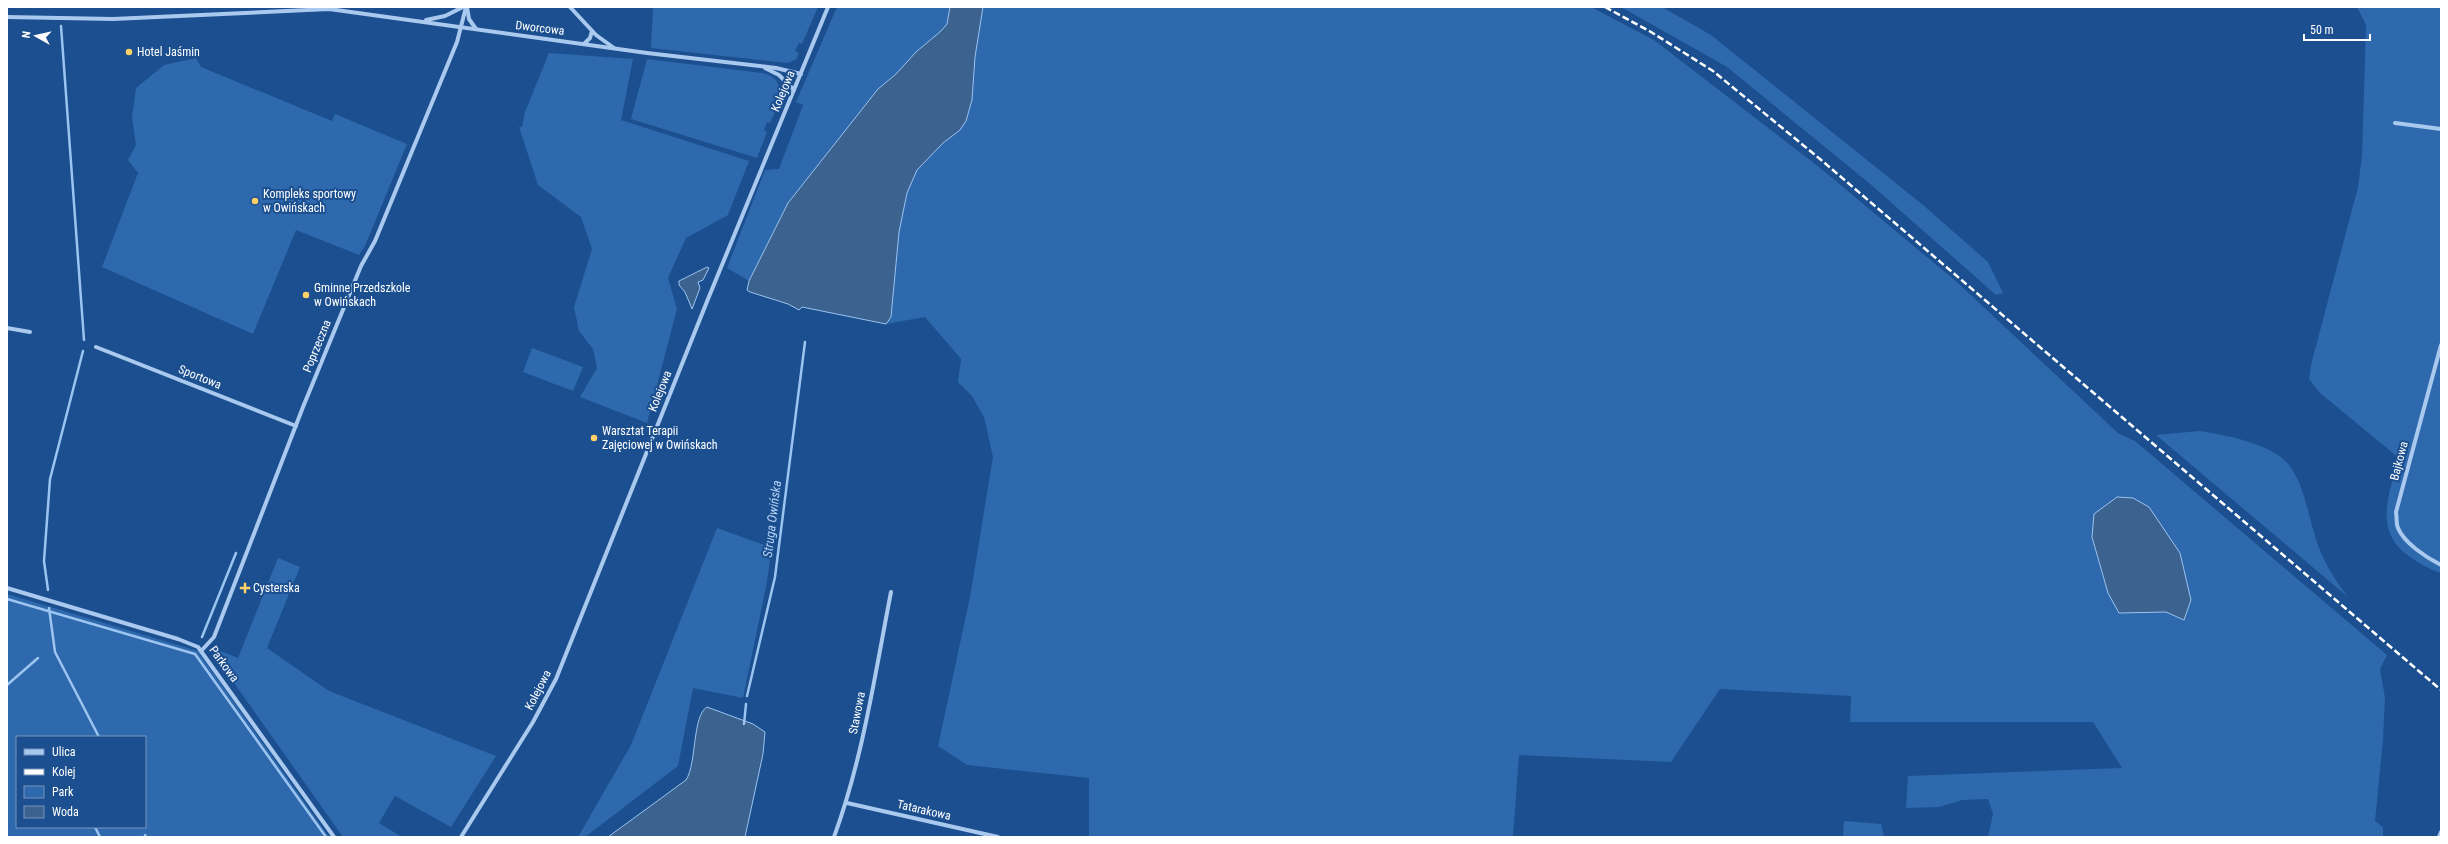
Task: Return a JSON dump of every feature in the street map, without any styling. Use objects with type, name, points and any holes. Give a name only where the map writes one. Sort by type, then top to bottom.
[{"type":"street","name":"Dworcowa","points":[[422,21],[442,17],[463,7]]},
{"type":"street","points":[[461,27],[467,7]]},
{"type":"street","points":[[467,7],[470,19],[477,30]]},
{"type":"street","name":"Dworcowa","points":[[570,7],[592,31],[616,49]]},
{"type":"street","name":"Kolejowa","points":[[461,837],[533,722],[556,679],[828,7]]},
{"type":"street","name":"Dworcowa","points":[[7,17],[113,19],[325,9],[422,21],[616,49],[765,67],[801,74]]},
{"type":"street","name":"Poprzeczna","points":[[202,650],[214,637],[296,426],[361,266],[375,241],[461,27]]},
{"type":"street","points":[[584,44],[590,38],[592,31]]},
{"type":"street","name":"Dworcowa","points":[[765,67],[779,76],[794,90]]},
{"type":"street","points":[[2395,123],[2441,129]]},
{"type":"street","points":[[7,328],[30,332]]},
{"type":"street","name":"Bajkowa","points":[[2441,345],[2396,512],[2397,528],[2406,539],[2432,561],[2441,565]]},
{"type":"street","name":"Sportowa","points":[[96,347],[296,426]]},
{"type":"street","name":"Parkowa","points":[[7,588],[184,640],[202,650],[334,837]]},
{"type":"street","name":"Stawowa","points":[[834,837],[847,803],[891,592]]},
{"type":"street","name":"Tatarakowa","points":[[847,803],[975,835],[998,837]]},
{"type":"street","points":[[2439,837],[2441,832]]},
{"type":"green space","points":[[653,7],[818,7],[802,44],[799,43],[795,51],[799,53],[796,60],[787,63],[651,48]]},
{"type":"green space","points":[[837,7],[950,7],[947,24],[916,52],[896,74],[878,89],[788,203],[749,281],[727,268],[765,170],[779,169],[803,105],[796,102]]},
{"type":"green space","points":[[983,7],[1591,7],[1654,40],[1819,167],[1958,283],[2119,434],[2135,441],[2387,655],[2380,669],[2385,698],[2383,740],[2375,821],[2383,827],[2383,837],[1988,837],[1993,814],[1988,799],[1962,800],[1939,807],[1906,808],[1908,776],[2122,768],[2093,722],[1850,722],[1851,696],[1720,689],[1671,762],[1519,755],[1513,837],[1089,837],[1089,778],[967,765],[938,746],[970,597],[993,457],[984,417],[972,396],[958,382],[961,359],[925,317],[886,324],[891,317],[897,240],[904,200],[910,183],[918,169],[927,158],[960,130]],"holes":[[[2092,537],[2180,553],[2184,574],[2184,620],[2166,612],[2148,611],[2099,558]]]},
{"type":"green space","points":[[1621,7],[1662,7],[1711,35],[1923,205],[1988,262],[2003,293],[1996,295],[1869,183],[1727,67]]},
{"type":"green space","points":[[2357,7],[2441,7],[2441,573],[2423,565],[2406,554],[2396,544],[2390,533],[2387,521],[2387,509],[2399,458],[2320,393],[2309,379],[2311,365],[2358,187],[2362,156],[2366,25]]},
{"type":"green space","points":[[549,53],[633,59],[621,120],[749,161],[728,215],[686,238],[668,278],[677,309],[647,423],[580,397],[597,368],[593,349],[579,331],[574,307],[592,249],[581,217],[538,185],[519,127],[522,127],[525,112]]},
{"type":"green space","name":"Kompleks sportowy w Owińskach","points":[[196,58],[201,67],[332,121],[335,114],[407,144],[365,246],[359,255],[296,230],[253,334],[102,267],[138,173],[128,160],[136,145],[132,117],[136,88],[164,65]]},
{"type":"green space","points":[[647,59],[762,73],[771,76],[779,87],[780,94],[770,123],[767,122],[764,130],[767,132],[757,158],[631,119]]},
{"type":"green space","points":[[532,348],[583,367],[573,391],[523,372]]},
{"type":"green space","points":[[2200,431],[2250,442],[2269,450],[2287,462],[2294,472],[2304,496],[2314,534],[2327,566],[2348,597],[2156,435]]},
{"type":"green space","points":[[717,528],[772,548],[766,587],[743,698],[693,688],[678,766],[585,837],[578,837],[631,745]]},
{"type":"green space","points":[[278,558],[300,567],[267,648],[329,691],[496,756],[451,827],[395,796],[379,823],[402,837],[343,837],[215,656],[218,650],[238,658]]},
{"type":"green space","points":[[7,594],[198,651],[329,837],[7,837]]},
{"type":"green space","points":[[1844,821],[1881,824],[1884,837],[1843,837]]},
{"type":"water","points":[[950,7],[983,7],[975,57],[972,100],[966,121],[960,130],[943,143],[917,170],[907,193],[899,232],[891,317],[886,324],[802,307],[799,310],[788,304],[747,290],[749,281],[788,203],[878,89],[896,74],[916,52],[947,24]]},
{"type":"water","points":[[707,267],[709,268],[703,280],[698,282],[700,288],[692,309],[685,292],[679,285],[679,281]]},
{"type":"water","points":[[2117,497],[2133,498],[2149,507],[2180,553],[2191,600],[2184,620],[2166,612],[2119,613],[2108,593],[2092,537],[2094,514]]},
{"type":"water","points":[[707,707],[753,724],[765,732],[763,754],[745,837],[608,837],[686,780],[692,763],[699,720],[702,712]]},
{"type":"waterway","points":[[61,26],[84,340]]},
{"type":"waterway","name":"Struga Owińska","points":[[747,696],[775,577],[805,342]]},
{"type":"waterway","points":[[48,590],[44,561],[50,479],[83,351]]},
{"type":"waterway","points":[[202,637],[236,553]]},
{"type":"waterway","points":[[7,599],[195,654],[326,837]]},
{"type":"waterway","points":[[49,608],[55,652],[98,736]]},
{"type":"waterway","points":[[7,685],[38,658]]},
{"type":"waterway","name":"Struga Owińska","points":[[744,724],[746,704]]},
{"type":"waterway","points":[[96,828],[100,837]]},
{"type":"railway","points":[[1605,7],[1651,32],[1713,71],[1820,159],[2441,690]]},
{"type":"place","name":"Hotel Jaśmin","points":[[129,52]]},
{"type":"place","name":"Kompleks sportowy w Owińskach","points":[[255,201]]},
{"type":"place","name":"Gminne Przedszkole w Owińskach","points":[[306,295]]},
{"type":"place","name":"Warsztat Terapii Zajęciowej w Owińskach","points":[[594,438]]},
{"type":"place","name":"Cysterska","points":[[245,588]]}]
